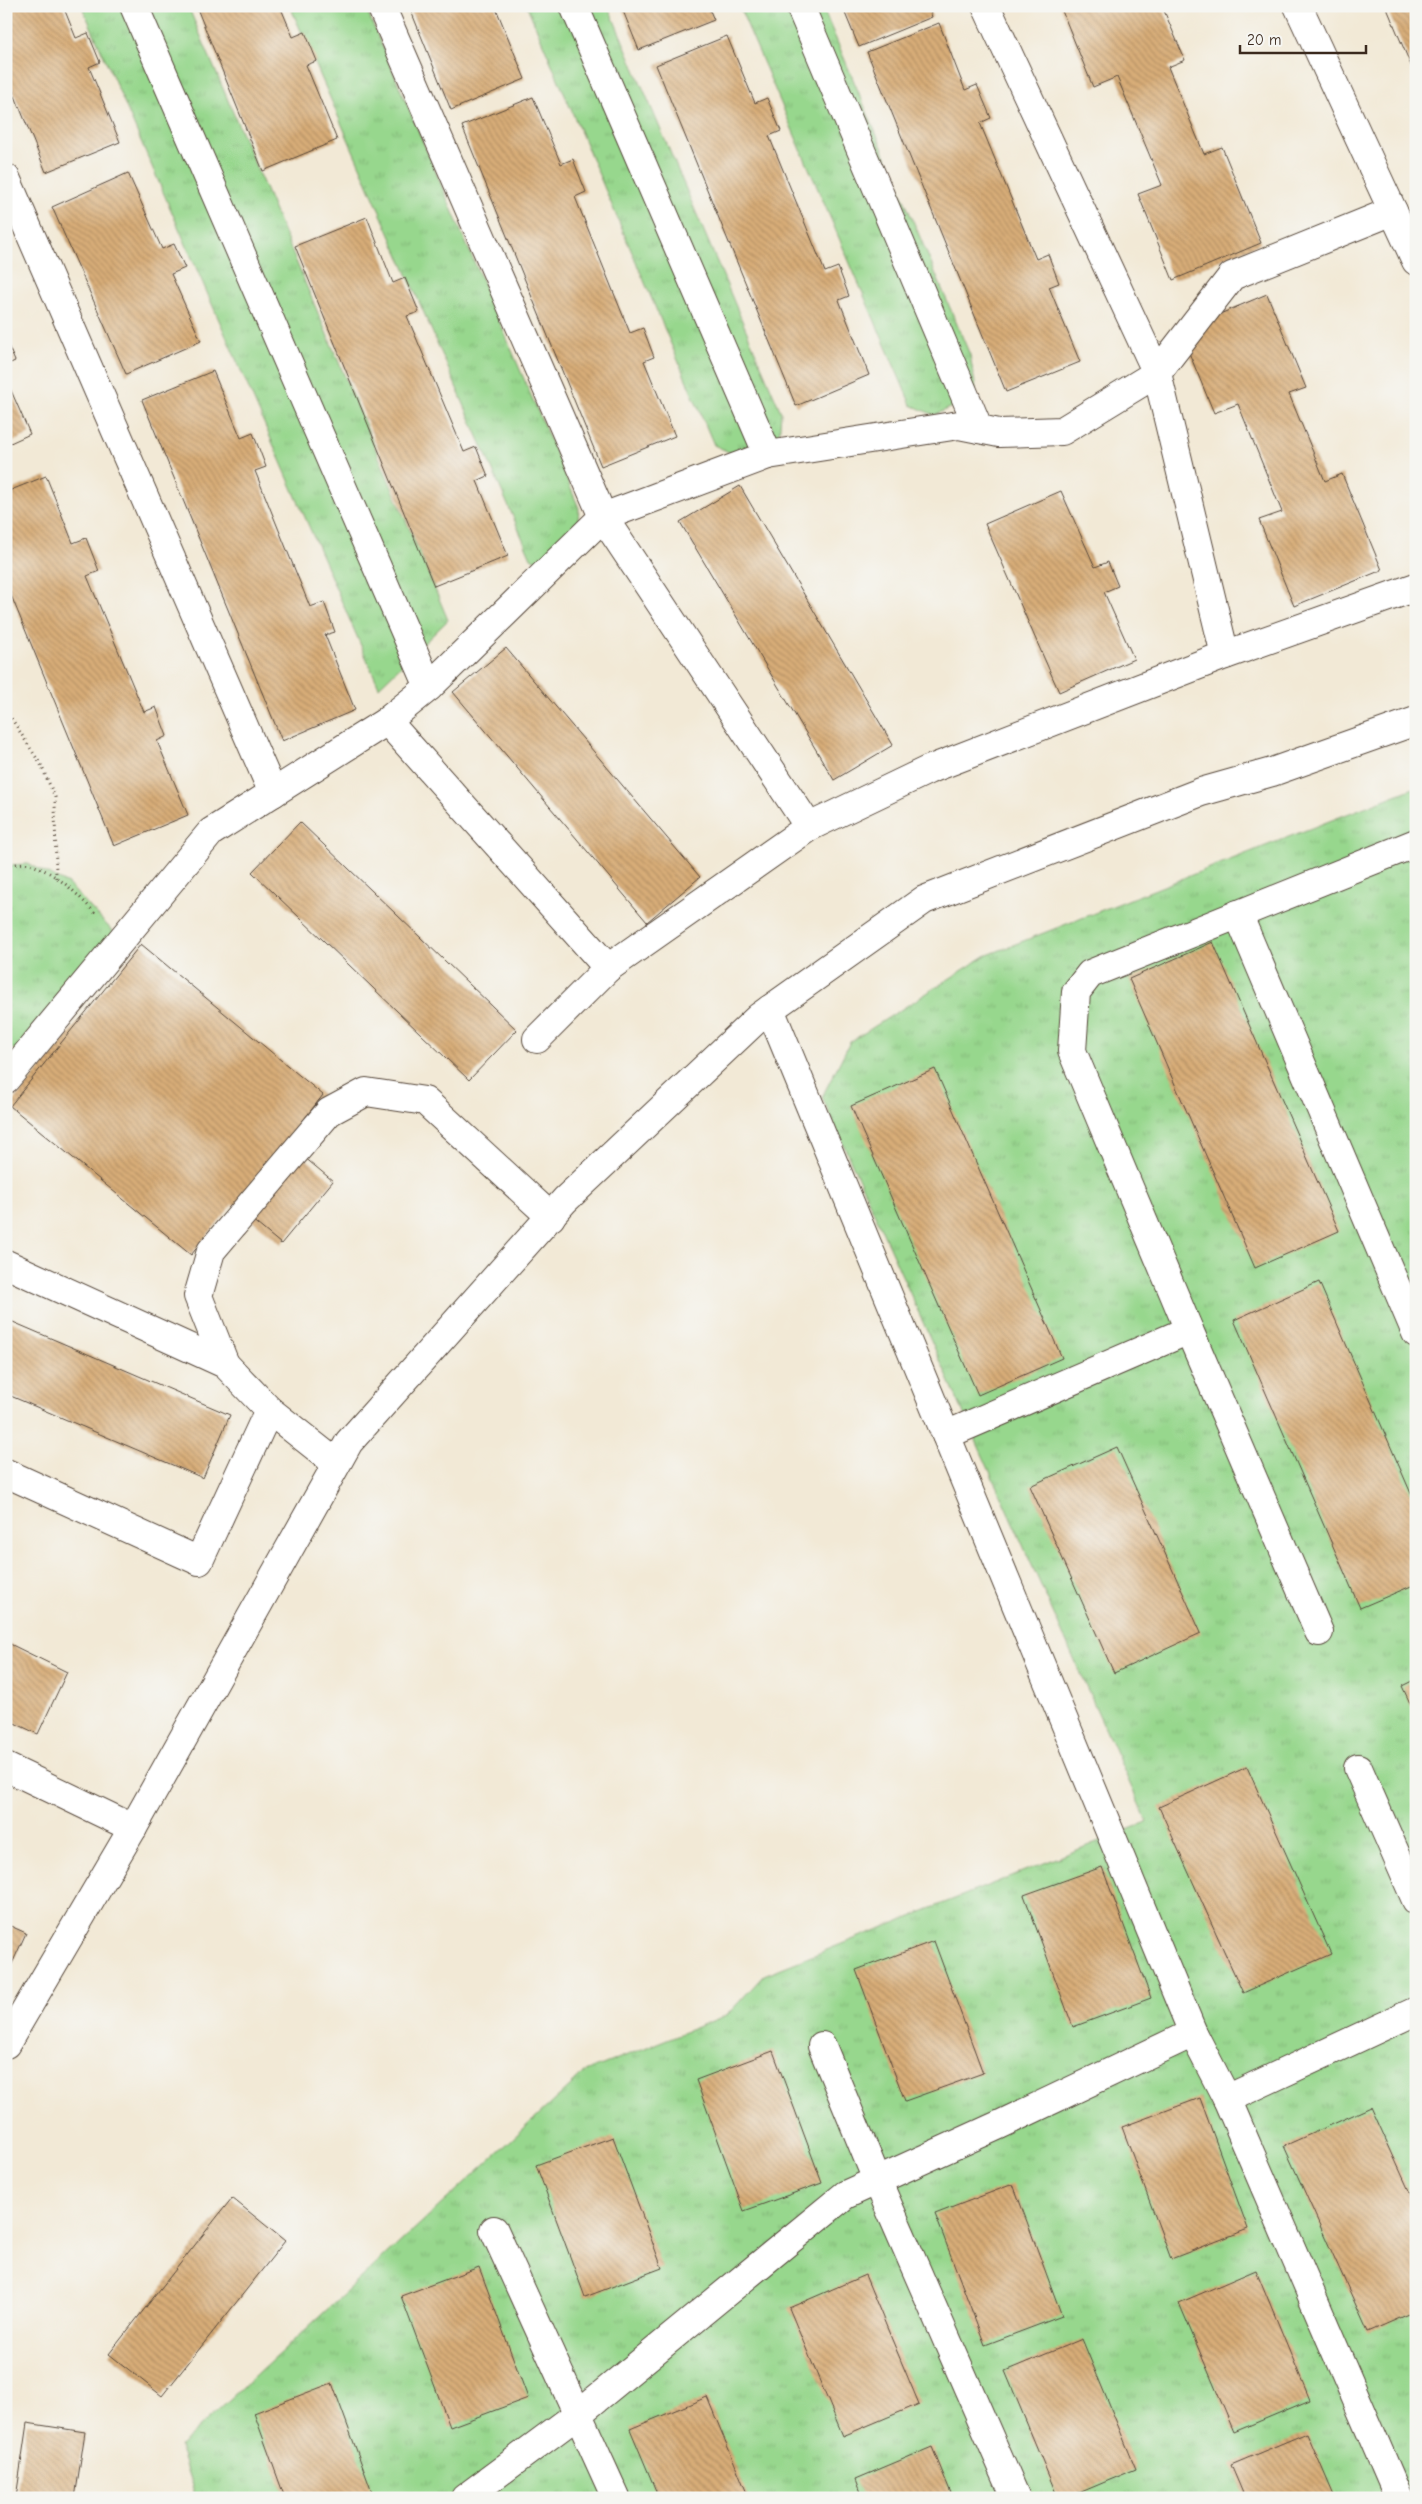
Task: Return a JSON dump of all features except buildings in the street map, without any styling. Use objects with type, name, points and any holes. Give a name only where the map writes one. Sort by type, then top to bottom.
[{"type":"street","points":[[134,6],[429,687]]},
{"type":"street","points":[[381,6],[603,517],[809,827]]},
{"type":"street","points":[[574,6],[768,455]]},
{"type":"street","points":[[800,6],[979,429]]},
{"type":"street","points":[[986,6],[1157,373],[1225,655]]},
{"type":"street","points":[[1298,6],[1416,261]]},
{"type":"street","points":[[6,178],[273,793]]},
{"type":"street","points":[[6,1079],[211,832],[387,720],[429,687],[603,517],[768,455],[959,426],[999,433],[1062,431],[1157,373],[1232,276],[1393,210]]},
{"type":"street","points":[[537,1039],[608,968],[809,827],[928,770],[1225,655],[1416,586]]},
{"type":"street","points":[[387,720],[608,968]]},
{"type":"street","points":[[6,2044],[133,1828],[349,1442],[565,1200],[759,1017],[924,900],[1201,792],[1272,772],[1416,721]]},
{"type":"street","points":[[1319,1632],[1072,1051],[1076,992],[1090,974],[1416,843]]},
{"type":"street","points":[[1238,914],[1416,1333]]},
{"type":"street","points":[[770,1009],[1193,2033],[1227,2099],[1399,2498]]},
{"type":"street","points":[[225,1364],[198,1296],[211,1251],[329,1112],[366,1092],[425,1101],[551,1217]]},
{"type":"street","points":[[6,1264],[225,1364],[269,1410],[336,1463]]},
{"type":"street","points":[[946,1435],[1189,1330]]},
{"type":"street","points":[[6,1473],[199,1561],[269,1410]]},
{"type":"street","points":[[6,1767],[133,1828]]},
{"type":"street","points":[[1358,1768],[1416,1900]]},
{"type":"street","points":[[1227,2099],[1416,2011]]},
{"type":"street","points":[[466,2498],[578,2414],[845,2195],[1000,2125],[1193,2033]]},
{"type":"street","points":[[822,2046],[877,2180],[1016,2498]]},
{"type":"street","points":[[494,2230],[616,2498]]},
{"type":"path","points":[[6,710],[41,766],[55,797],[56,878]]},
{"type":"path","points":[[6,865],[28,864],[68,884],[122,941]]},
{"type":"green space","points":[[82,6],[188,6],[448,620],[379,687]]},
{"type":"green space","points":[[290,6],[365,6],[579,508],[578,521],[557,548],[539,563],[531,558]]},
{"type":"green space","points":[[527,6],[608,6],[781,412],[779,440],[737,456],[714,445]]},
{"type":"green space","points":[[739,6],[822,6],[970,355],[976,389],[955,406],[934,415],[911,405]]},
{"type":"green space","points":[[1416,787],[1416,2498],[196,2498],[179,2446],[585,2072],[727,2015],[764,1975],[1147,1822],[822,1097],[850,1042],[985,956]]},
{"type":"green space","points":[[28,864],[68,884],[122,941],[25,1056],[6,1045],[6,865]]}]
